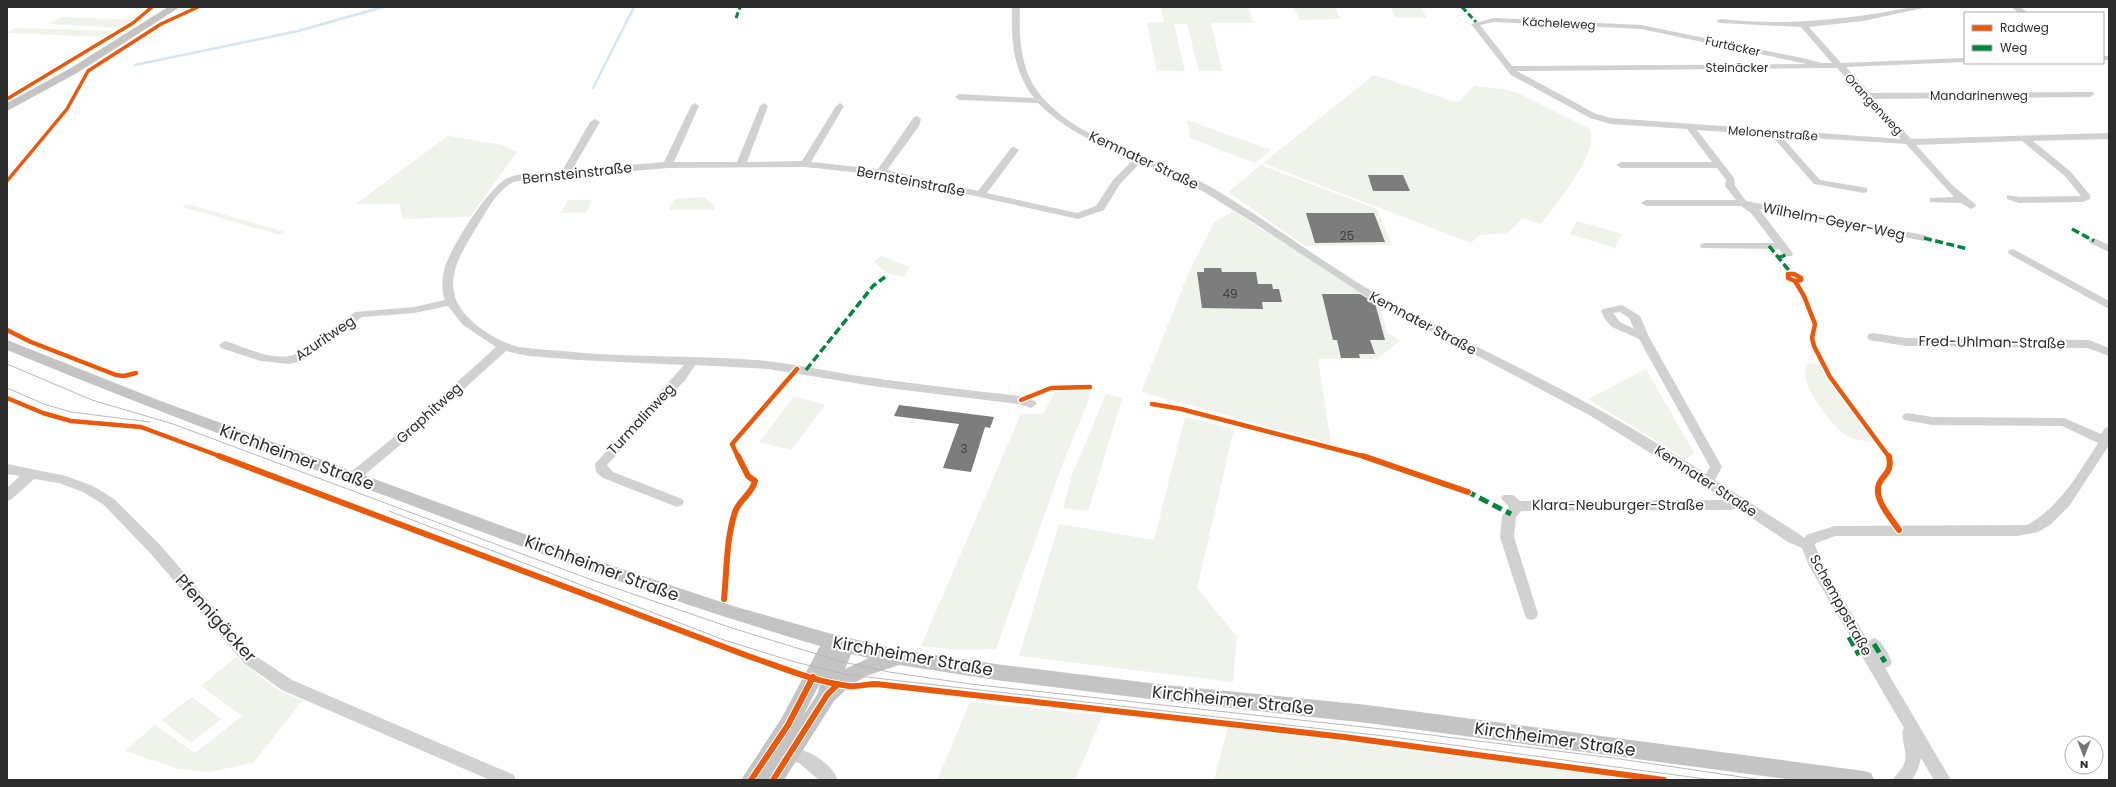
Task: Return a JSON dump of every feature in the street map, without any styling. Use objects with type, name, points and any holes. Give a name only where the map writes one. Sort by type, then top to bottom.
[{"type":"main road","points":[[7,108],[63,77],[175,7]]},
{"type":"main road","name":"Kirchheimer Straße","points":[[7,345],[141,399],[626,578],[733,613],[839,643],[901,658],[1003,673],[1166,693],[1367,714],[1864,780]]},
{"type":"main road","points":[[827,695],[839,643]]},
{"type":"main road","points":[[751,780],[788,725],[839,643]]},
{"type":"main road","points":[[773,780],[827,695],[843,679],[865,667],[901,658]]},
{"type":"street","name":"Kemnater Straße","points":[[1016,7],[1016,45],[1023,75],[1040,100],[1063,120],[1081,131],[1182,176],[1218,195],[1336,274],[1376,298],[1448,338],[1595,413],[1679,462],[1793,538],[1808,545]]},
{"type":"street","points":[[1720,21],[1747,24],[1803,25],[1858,19],[1924,7]]},
{"type":"street","name":"Kächeleweg","points":[[1476,22],[1494,20],[1642,27]]},
{"type":"street","name":"Melonenstraße","points":[[1476,22],[1475,24],[1509,69],[1601,119],[1690,128],[1910,142],[2109,136]]},
{"type":"street","name":"Orangenweg","points":[[1803,25],[1838,66],[1910,142],[1938,177],[1967,203],[1933,200]]},
{"type":"street","name":"Furtäcker","points":[[1642,27],[1807,61],[1823,67]]},
{"type":"street","name":"Steinäcker","points":[[1509,69],[1823,67],[1964,60]]},
{"type":"street","name":"Mandarinenweg","points":[[1868,96],[2090,94]]},
{"type":"street","points":[[959,97],[1023,102],[1040,100]]},
{"type":"street","points":[[668,165],[696,106]]},
{"type":"street","points":[[741,164],[764,106]]},
{"type":"street","points":[[805,164],[840,106]]},
{"type":"street","points":[[881,172],[914,126],[917,119]]},
{"type":"street","points":[[566,173],[595,122]]},
{"type":"street","points":[[1690,128],[1730,180],[1730,186],[1743,203],[1755,211],[1785,250],[1705,246]]},
{"type":"street","points":[[1775,134],[1817,182],[1864,190]]},
{"type":"street","points":[[2010,197],[2019,200],[2083,199],[2087,197],[2068,174],[2025,139]]},
{"type":"street","points":[[980,195],[1014,150]]},
{"type":"street","name":"Bernsteinstraße","points":[[450,302],[447,290],[452,262],[466,235],[499,190],[510,180],[566,173],[668,165],[805,164],[881,172],[1078,216],[1100,208],[1106,201],[1116,182],[1140,158]]},
{"type":"street","points":[[1621,165],[1719,165]]},
{"type":"street","name":"Wilhelm-Geyer-Weg","points":[[1646,203],[1743,203],[1924,238]]},
{"type":"street","points":[[2094,241],[2109,249]]},
{"type":"street","points":[[2012,252],[2109,306]]},
{"type":"street","points":[[450,302],[455,312],[468,324],[504,346],[571,356],[756,364],[861,380],[1021,400],[1031,404]]},
{"type":"street","name":"Azuritweg","points":[[225,345],[276,361],[288,362],[298,358],[359,314],[414,310],[450,302]]},
{"type":"street","points":[[1643,337],[1716,467],[1708,482]]},
{"type":"street","name":"Fred-Uhlman-Straße","points":[[1873,337],[1906,342],[2089,344],[2109,352]]},
{"type":"street","name":"Graphitweg","points":[[352,478],[418,424],[504,346]]},
{"type":"street","name":"Turmalinweg","points":[[677,502],[608,475],[601,469],[601,464],[682,376],[692,361]]},
{"type":"street","points":[[1908,418],[1932,422],[2064,422],[2107,436]]},
{"type":"street","name":"Schemppstraße","points":[[1943,780],[1814,562],[1808,545],[1811,539],[1835,531],[2014,531],[2031,529],[2048,520],[2063,503],[2107,436]]},
{"type":"street","name":"Pfennigäcker","points":[[7,469],[69,481],[109,502],[157,551],[249,659],[287,685],[508,780]]},
{"type":"street","points":[[7,496],[32,473]]},
{"type":"street","name":"Klara-Neuburger-Straße","points":[[1532,614],[1507,537],[1512,502],[1725,505],[1737,501]]},
{"type":"street","points":[[1849,637],[1859,655]]},
{"type":"street","points":[[1874,644],[1885,662]]},
{"type":"street","name":"Schemppstraße","points":[[1901,780],[1909,774],[1914,762],[1909,724]]},
{"type":"street","points":[[768,755],[789,753],[807,759],[830,780]]},
{"type":"shaded area","points":[[1161,7],[1248,7],[1254,23],[1211,23],[1222,71],[1199,71],[1187,24],[1174,24],[1185,71],[1157,71],[1147,23],[1164,22]]},
{"type":"shaded area","points":[[1294,7],[1335,7],[1340,19],[1300,20]]},
{"type":"shaded area","points":[[1391,7],[1420,7],[1427,18],[1396,18]]},
{"type":"shaded area","points":[[62,17],[134,20],[123,28],[48,24]]},
{"type":"shaded area","points":[[15,28],[117,31],[105,37],[7,33]]},
{"type":"shaded area","points":[[1374,75],[1455,102],[1460,101],[1474,86],[1502,89],[1520,94],[1588,128],[1591,137],[1590,149],[1584,163],[1566,192],[1541,224],[1523,218],[1507,233],[1479,235],[1471,243],[1263,163]]},
{"type":"shaded area","points":[[1187,120],[1271,150],[1255,163],[1190,138]]},
{"type":"shaded area","points":[[448,136],[503,145],[517,152],[470,217],[403,219],[399,204],[356,204]]},
{"type":"shaded area","points":[[1261,165],[1377,209],[1392,245],[1305,246],[1228,192]]},
{"type":"shaded area","points":[[703,197],[715,206],[714,210],[669,210],[674,199]]},
{"type":"shaded area","points":[[568,200],[592,200],[586,213],[561,213]]},
{"type":"shaded area","points":[[187,204],[285,232],[280,235],[182,207]]},
{"type":"shaded area","points":[[1233,211],[1378,301],[1388,334],[1401,340],[1377,359],[1318,359],[1331,444],[1141,392],[1189,272],[1214,223]]},
{"type":"shaded area","points":[[1577,221],[1622,234],[1615,248],[1570,234]]},
{"type":"shaded area","points":[[881,256],[910,267],[904,277],[889,274],[874,262]]},
{"type":"shaded area","points":[[1809,363],[1820,365],[1847,407],[1876,441],[1860,440],[1849,437],[1828,418],[1813,395],[1806,380],[1805,376]]},
{"type":"shaded area","points":[[1646,369],[1694,453],[1686,459],[1588,399]]},
{"type":"shaded area","points":[[1057,389],[1090,391],[1089,399],[1066,455],[996,649],[962,650],[921,646],[1021,414],[1043,414]]},
{"type":"shaded area","points":[[1106,394],[1122,398],[1088,511],[1063,508],[1072,475]]},
{"type":"shaded area","points":[[794,396],[825,405],[791,450],[759,442]]},
{"type":"shaded area","points":[[1185,417],[1234,429],[1197,588],[1237,637],[1233,682],[1019,656],[1059,524],[1154,540]]},
{"type":"shaded area","points":[[236,657],[281,692],[303,700],[253,763],[209,772],[179,769],[125,751],[155,725],[195,753],[242,716],[201,686]]},
{"type":"shaded area","points":[[192,697],[221,719],[191,743],[162,720]]},
{"type":"shaded area","points":[[970,702],[1103,715],[1075,780],[937,780]]},
{"type":"shaded area","points":[[1228,727],[1639,780],[1214,780]]},
{"type":"building","points":[[1368,175],[1403,175],[1410,191],[1373,191]]},
{"type":"building","points":[[1306,213],[1374,213],[1385,242],[1315,243]]},
{"type":"building","points":[[1204,268],[1221,268],[1222,272],[1256,272],[1258,284],[1272,284],[1273,289],[1279,289],[1282,302],[1262,302],[1263,309],[1202,308],[1197,272],[1204,272]]},
{"type":"building","points":[[1322,294],[1360,294],[1375,303],[1385,340],[1370,340],[1375,354],[1359,354],[1360,358],[1341,358],[1337,340],[1333,340]]},
{"type":"building","points":[[899,405],[994,417],[990,428],[985,427],[971,472],[943,468],[959,424],[894,416]]},
{"type":"waterway","points":[[135,65],[298,31],[383,7]]},
{"type":"waterway","points":[[593,88],[634,7]]},
{"type":"tram line","points":[[7,364],[92,400],[173,424],[592,580],[732,628],[839,661],[889,672],[970,684],[1391,730],[1613,758],[1762,780]]},
{"type":"tram line","points":[[7,388],[44,404],[71,412],[150,422]]},
{"type":"tram line","points":[[389,511],[724,640],[795,662],[849,675],[1393,737],[1713,780]]},
{"type":"marked path","points":[[736,18],[740,7]]},
{"type":"marked path","points":[[1462,7],[1476,22]]},
{"type":"marked path","points":[[2072,229],[2094,241]]},
{"type":"marked path","points":[[1924,238],[1968,249]]},
{"type":"marked path","points":[[1769,246],[1791,273]]},
{"type":"marked path","points":[[1778,258],[1788,254]]},
{"type":"marked path","points":[[806,370],[873,286],[885,277]]},
{"type":"marked path","points":[[1466,491],[1511,514]]},
{"type":"marked path","points":[[1849,637],[1859,655]]},
{"type":"marked path","points":[[1874,644],[1885,662]]},
{"type":"cycle path","points":[[7,99],[133,23],[152,7]]},
{"type":"cycle path","points":[[7,181],[67,109],[88,71],[161,24],[198,7]]},
{"type":"cycle path","points":[[1795,281],[1801,280],[1801,278],[1794,274],[1788,274],[1788,278],[1795,281],[1804,296],[1815,324],[1812,338],[1814,346],[1830,377],[1889,454],[1889,472],[1879,484],[1878,493],[1882,505],[1899,530]]},
{"type":"cycle path","points":[[7,330],[31,342],[116,375],[124,376],[136,373]]},
{"type":"cycle path","points":[[724,599],[732,522],[739,504],[752,490],[755,481],[748,476],[732,444],[797,369]]},
{"type":"cycle path","points":[[1021,400],[1051,388],[1090,387]]},
{"type":"cycle path","points":[[7,398],[62,419],[90,424],[116,424],[141,427],[151,430],[748,656],[836,684],[850,686],[876,684],[1011,701],[1344,737],[1664,780]]},
{"type":"cycle path","points":[[1152,404],[1181,409],[1290,436],[1362,456],[1468,492]]},
{"type":"cycle path","points":[[751,780],[788,725],[813,677]]},
{"type":"cycle path","points":[[773,780],[827,695],[838,684]]}]
